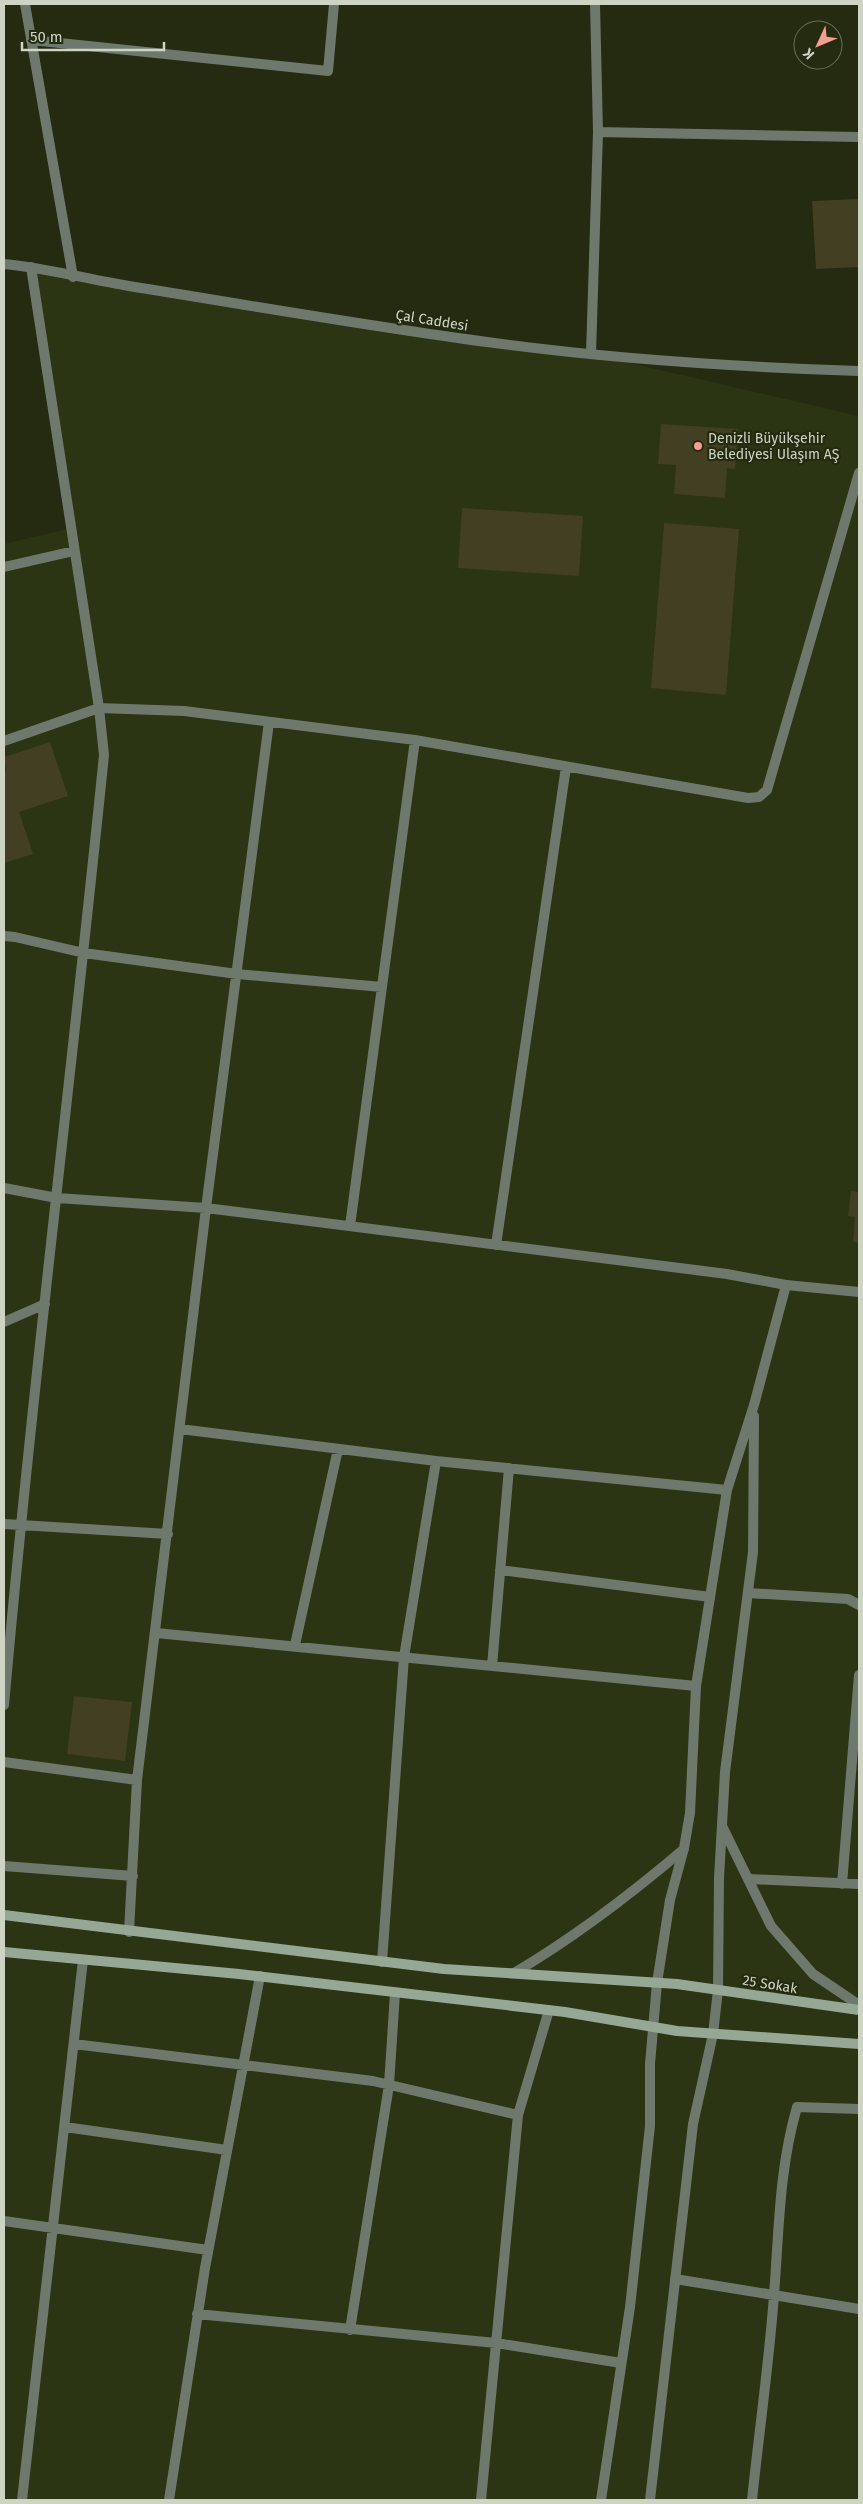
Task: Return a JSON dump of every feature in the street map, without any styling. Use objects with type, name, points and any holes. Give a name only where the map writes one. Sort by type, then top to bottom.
[{"type":"main road","name":"25 Sokak","points":[[4,1916],[382,1962],[676,1984],[859,2010]]},
{"type":"main road","points":[[4,1952],[260,1976],[550,2010],[677,2032],[859,2044]]},
{"type":"street","points":[[26,4],[73,277]]},
{"type":"street","points":[[31,40],[328,71],[334,4]]},
{"type":"street","points":[[591,354],[598,132],[595,4]]},
{"type":"street","points":[[598,132],[859,137]]},
{"type":"street","name":"Çal Caddesi","points":[[4,264],[30,266],[73,277],[488,342],[591,354],[772,368],[859,371]]},
{"type":"street","points":[[4,1705],[20,1526],[46,1304],[104,755],[99,708],[30,266]]},
{"type":"street","points":[[4,741],[99,708],[184,711],[416,740],[748,798],[759,797],[767,790],[859,473]]},
{"type":"street","points":[[4,567],[74,551]]},
{"type":"street","points":[[129,1932],[137,1780],[206,1208],[269,722]]},
{"type":"street","points":[[350,1226],[416,740]]},
{"type":"street","points":[[496,1245],[566,767]]},
{"type":"street","points":[[4,936],[84,953],[237,974],[382,987]]},
{"type":"street","points":[[4,1188],[57,1198],[206,1208],[727,1274],[786,1285],[859,1292]]},
{"type":"street","points":[[601,2500],[621,2363],[650,2126],[652,2027],[657,1983],[670,1900],[684,1848],[690,1814],[696,1686],[727,1490],[754,1405],[786,1285]]},
{"type":"street","points":[[4,1322],[46,1304]]},
{"type":"street","points":[[650,2500],[693,2124],[712,2034],[718,1990],[725,1772],[754,1552],[754,1405]]},
{"type":"street","points":[[180,1430],[436,1462],[727,1490]]},
{"type":"street","points":[[296,1645],[338,1449]]},
{"type":"street","points":[[382,1962],[404,1657],[436,1462]]},
{"type":"street","points":[[492,1666],[509,1468]]},
{"type":"street","points":[[4,1524],[168,1534]]},
{"type":"street","points":[[500,1570],[710,1597]]},
{"type":"street","points":[[748,1593],[848,1599],[859,1605]]},
{"type":"street","points":[[156,1633],[296,1645],[696,1686]]},
{"type":"street","points":[[842,1884],[858,1718],[859,1675]]},
{"type":"street","points":[[4,1762],[137,1780]]},
{"type":"street","points":[[722,1827],[770,1926],[813,1974],[859,2006]]},
{"type":"street","points":[[514,1973],[587,1926],[632,1893],[684,1848]]},
{"type":"street","points":[[4,1866],[133,1876]]},
{"type":"street","points":[[748,1879],[859,1884]]},
{"type":"street","points":[[22,2500],[83,1960]]},
{"type":"street","points":[[169,2500],[208,2250],[260,1976]]},
{"type":"street","points":[[350,2330],[389,2084],[395,1993]]},
{"type":"street","points":[[481,2500],[518,2115],[550,2010]]},
{"type":"street","points":[[74,2044],[389,2084],[518,2115]]},
{"type":"street","points":[[752,2500],[774,2297],[780,2186],[788,2137],[797,2107],[859,2109]]},
{"type":"street","points":[[65,2127],[226,2150]]},
{"type":"street","points":[[4,2221],[208,2250]]},
{"type":"street","points":[[675,2280],[859,2309]]},
{"type":"street","points":[[198,2314],[496,2343],[621,2363]]},
{"type":"shaded area","points":[[31,267],[73,277],[591,354],[859,416],[859,2500],[4,2500],[4,544],[71,528]]},
{"type":"building","points":[[859,199],[859,267],[816,269],[812,201]]},
{"type":"building","name":"Denizli Büyükşehir Belediyesi Ulaşım AŞ","points":[[661,424],[738,429],[735,469],[727,468],[725,498],[674,494],[676,465],[658,464]]},
{"type":"building","points":[[462,508],[583,516],[579,576],[458,568]]},
{"type":"building","points":[[664,523],[739,529],[726,695],[651,688]]},
{"type":"building","points":[[50,742],[68,796],[19,812],[33,854],[4,863],[4,772],[6,771],[4,757]]},
{"type":"building","points":[[851,1191],[859,1192],[859,1243],[853,1242],[855,1217],[848,1216]]},
{"type":"building","points":[[74,1696],[132,1702],[125,1761],[67,1754]]},
{"type":"place","name":"Denizli Büyükşehir Belediyesi Ulaşım AŞ","points":[[698,446]]}]
